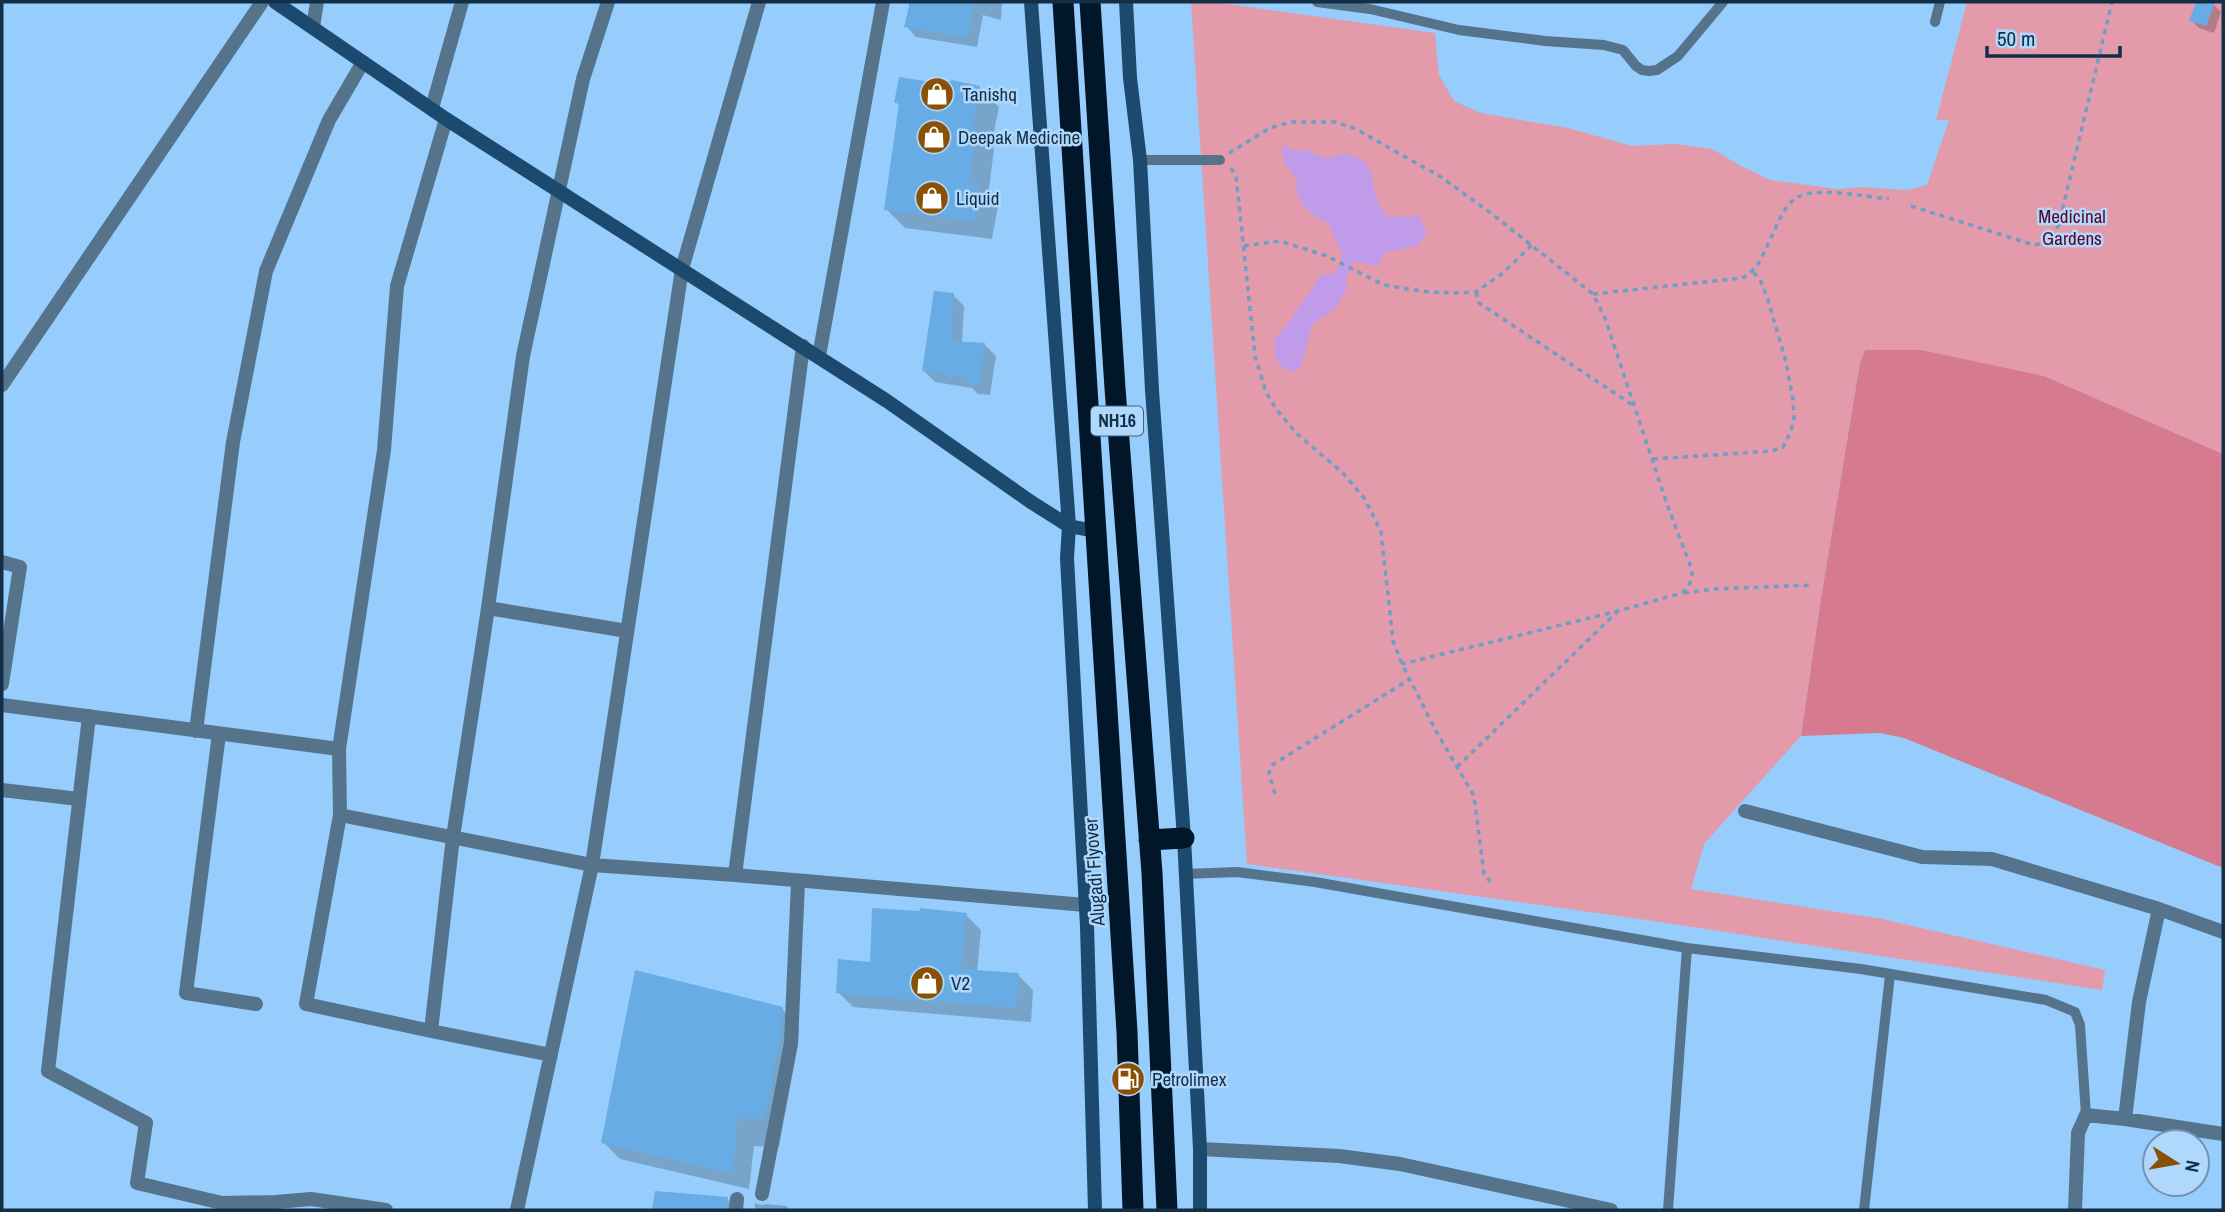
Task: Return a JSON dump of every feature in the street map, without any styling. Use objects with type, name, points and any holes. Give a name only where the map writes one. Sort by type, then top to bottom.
[{"type":"highway","name":"NH16","points":[[1063,2],[1095,531]]},
{"type":"highway","name":"NH16","points":[[1090,2],[1115,388],[1149,840],[1167,1210]]},
{"type":"highway","name":"Alugadi Flyover","points":[[1095,531],[1127,1032],[1133,1210]]},
{"type":"highway","points":[[1149,840],[1184,838]]},
{"type":"street","points":[[2,385],[262,2]]},
{"type":"street","points":[[275,2],[446,119],[819,356],[1031,502],[1069,526],[1095,531]]},
{"type":"street","points":[[313,27],[317,2]]},
{"type":"street","points":[[432,108],[462,2]]},
{"type":"street","points":[[431,1031],[453,837],[523,356],[583,79],[608,2]]},
{"type":"street","points":[[517,1210],[592,865],[682,269],[758,2]]},
{"type":"street","points":[[819,356],[883,2]]},
{"type":"street","points":[[1031,2],[1069,526],[1067,558],[1085,905],[1095,1210]]},
{"type":"street","points":[[1126,2],[1130,78],[1140,160],[1152,390],[1184,838],[1200,1149],[1200,1210]]},
{"type":"street","points":[[196,731],[233,442],[266,271],[329,120],[363,62]]},
{"type":"street","points":[[446,119],[397,286],[384,450],[339,749],[340,815],[306,1004],[551,1055]]},
{"type":"street","points":[[735,875],[803,346]]},
{"type":"street","points":[[2,562],[20,567],[2,684]]},
{"type":"street","points":[[488,608],[627,631]]},
{"type":"street","points":[[2,705],[339,749]]},
{"type":"street","points":[[89,716],[48,1071],[146,1123],[137,1183],[222,1207],[311,1199],[386,1210]]},
{"type":"street","points":[[219,734],[186,993],[256,1004]]},
{"type":"street","points":[[2,790],[79,799]]},
{"type":"street","points":[[1745,811],[1922,857],[1992,859],[2159,909],[2223,932]]},
{"type":"street","points":[[340,815],[592,865],[1085,905]]},
{"type":"street","points":[[762,1194],[791,1043],[798,881]]},
{"type":"street","points":[[2125,1119],[2139,1002],[2159,909]]},
{"type":"street","points":[[2075,1210],[2078,1133],[2086,1115],[2223,1134]]},
{"type":"street","points":[[1200,1149],[1339,1156],[1400,1164],[1611,1210]]},
{"type":"lane","points":[[1317,2],[1370,9],[1459,30],[1604,45],[1623,50],[1636,66],[1649,71],[1657,70],[1678,56],[1723,2]]},
{"type":"lane","points":[[1935,22],[1940,2]]},
{"type":"lane","points":[[1140,160],[1220,160]]},
{"type":"lane","points":[[1185,874],[1237,872],[1315,882],[1687,947],[1848,967],[2046,1000],[2075,1012],[2080,1025],[2086,1115]]},
{"type":"lane","points":[[1668,1210],[1687,947]]},
{"type":"lane","points":[[1864,1210],[1890,975]]},
{"type":"path","points":[[1910,206],[2034,245],[2049,242],[2059,224],[2112,2]]},
{"type":"path","points":[[1492,884],[1484,874],[1474,796],[1402,664],[1393,641],[1381,532],[1364,498],[1343,473],[1296,433],[1266,392],[1255,356],[1236,177],[1230,166],[1220,160],[1270,128],[1292,122],[1335,122],[1375,139],[1441,177],[1593,295],[1605,318],[1692,569],[1689,587],[1682,593]]},
{"type":"path","points":[[1593,295],[1742,278],[1753,272],[1778,223],[1798,196],[1826,192],[1889,199]]},
{"type":"path","points":[[1244,246],[1280,241],[1327,256],[1384,285],[1456,293],[1476,292],[1503,273],[1532,245]]},
{"type":"path","points":[[1653,459],[1783,447],[1794,418],[1793,400],[1786,362],[1768,300],[1760,279],[1753,272]]},
{"type":"path","points":[[1476,292],[1479,303],[1635,406]]},
{"type":"path","points":[[1402,664],[1682,593],[1813,585]]},
{"type":"path","points":[[1457,768],[1618,611]]},
{"type":"path","points":[[1275,793],[1269,773],[1272,765],[1410,679]]},
{"type":"green space","name":"Medicinal Gardens","points":[[1191,2],[1213,2],[1435,33],[1439,75],[1454,101],[1481,113],[1568,128],[1632,146],[1675,144],[1712,149],[1770,180],[1838,189],[1860,187],[1907,190],[1927,185],[1949,120],[1936,120],[1967,2],[2223,2],[2223,454],[2044,376],[1865,350],[1860,363],[1801,736],[1704,844],[1691,889],[1882,919],[2105,970],[2102,990],[1647,920],[1247,864]]},
{"type":"shaded area","points":[[1282,146],[1298,151],[1308,150],[1321,156],[1330,157],[1344,153],[1357,158],[1366,164],[1370,171],[1376,197],[1388,217],[1419,216],[1427,231],[1418,246],[1385,252],[1377,266],[1353,262],[1345,282],[1348,285],[1341,300],[1334,309],[1312,325],[1302,364],[1296,371],[1284,369],[1276,359],[1275,338],[1322,274],[1330,275],[1339,268],[1342,254],[1329,224],[1312,214],[1298,196],[1295,178],[1283,159]]},
{"type":"shaded area","points":[[1865,350],[1921,350],[2044,376],[2223,454],[2223,868],[1904,738],[1880,733],[1801,736],[1860,363]]},
{"type":"building","points":[[910,2],[974,2],[967,38],[904,27]]},
{"type":"building","points":[[2196,2],[2215,2],[2206,26],[2189,21]]},
{"type":"building","points":[[899,77],[944,84],[952,80],[980,86],[973,127],[976,128],[969,184],[979,185],[974,221],[884,210],[899,103],[894,103]]},
{"type":"building","points":[[934,291],[954,293],[951,341],[985,343],[979,385],[965,383],[966,378],[922,371]]},
{"type":"building","points":[[872,908],[920,911],[920,908],[967,913],[961,969],[1019,973],[1016,1008],[836,993],[838,959],[870,962]]},
{"type":"building","points":[[635,970],[783,1007],[782,1027],[765,1119],[738,1118],[733,1174],[601,1143]]},
{"type":"building","points":[[655,1191],[728,1197],[727,1210],[652,1210]]},
{"type":"place","name":"Tanishq","points":[[937,94]]},
{"type":"place","name":"Deepak Medicine","points":[[934,137]]},
{"type":"place","name":"Liquid","points":[[932,198]]},
{"type":"place","name":"V2","points":[[927,983]]},
{"type":"place","name":"Petrolimex","points":[[1128,1079]]}]
